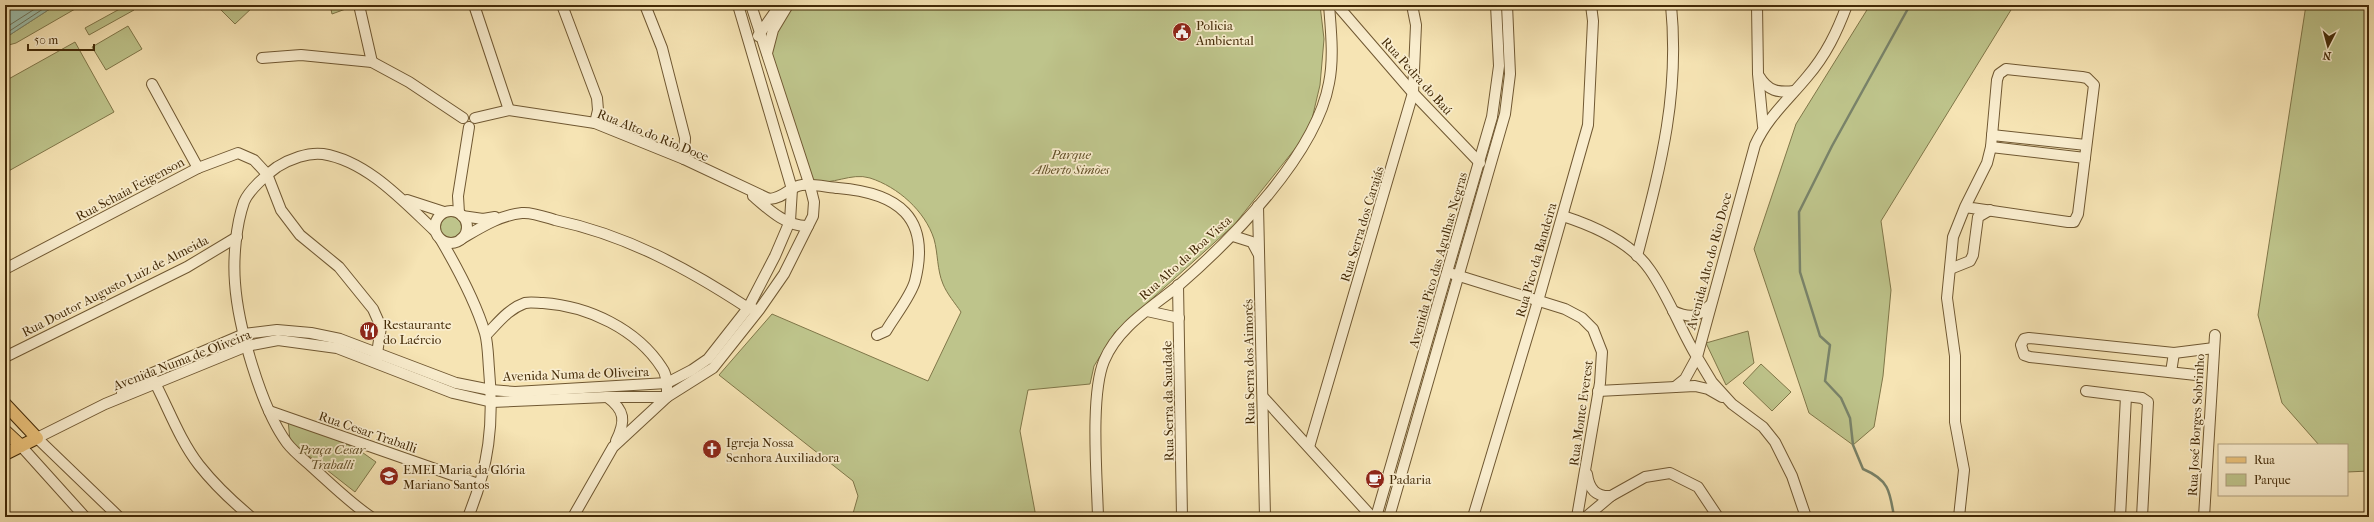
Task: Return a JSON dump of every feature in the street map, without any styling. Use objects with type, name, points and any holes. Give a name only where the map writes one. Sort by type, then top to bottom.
[{"type":"main road","points":[[5,404],[37,438],[5,454]]},
{"type":"main road","points":[[5,431],[21,446]]},
{"type":"street","points":[[359,5],[372,62]]},
{"type":"street","points":[[474,5],[509,110]]},
{"type":"street","points":[[562,5],[596,98],[598,110],[595,123]]},
{"type":"street","points":[[645,5],[662,48],[668,70],[685,138],[684,159]]},
{"type":"street","points":[[667,382],[692,370],[708,359],[748,308],[775,256],[790,221],[792,189],[751,44],[738,5]]},
{"type":"street","points":[[613,447],[667,397],[713,368],[759,310],[784,274],[813,216],[814,202],[810,186],[751,5]]},
{"type":"street","points":[[751,44],[761,34],[780,5]]},
{"type":"street","points":[[767,54],[773,30],[788,5]]},
{"type":"street","name":"Rua Alto da Boa Vista","points":[[1098,517],[1097,417],[1102,368],[1111,348],[1122,332],[1233,236],[1304,146],[1321,113],[1329,84],[1332,56],[1329,5]]},
{"type":"street","name":"Rua Pedra do Baú","points":[[1337,5],[1414,93],[1480,163]]},
{"type":"street","name":"Rua Serra dos Carajás","points":[[1309,447],[1414,93],[1416,25],[1412,5]]},
{"type":"street","name":"Avenida Pico das Agulhas Negras","points":[[1376,517],[1480,163],[1495,102],[1499,53],[1496,5]]},
{"type":"street","name":"Avenida Pico das Agulhas Negras","points":[[1389,517],[1496,149],[1506,107],[1510,74],[1507,5]]},
{"type":"street","name":"Rua Pico da Bandeira","points":[[1473,517],[1538,301],[1588,125],[1593,21],[1591,5]]},
{"type":"street","points":[[1637,256],[1662,162],[1672,101],[1674,38],[1671,5]]},
{"type":"street","points":[[1757,5],[1758,74],[1764,126]]},
{"type":"street","name":"Avenida Alto do Rio Doce","points":[[1675,387],[1685,379],[1697,357],[1709,306],[1755,145],[1764,126],[1808,77],[1832,43],[1848,5]]},
{"type":"street","points":[[262,58],[301,55],[372,62],[410,82],[469,121],[458,196],[460,214],[467,225],[465,235],[460,240],[454,253],[456,266]]},
{"type":"street","points":[[1959,517],[1964,470],[1955,422],[1955,356],[1947,298],[1953,237],[1965,207],[1987,163],[1992,135],[1999,74],[2006,69],[2035,70],[2082,77],[2092,81],[2094,84],[2078,214],[2074,222],[1965,207]]},
{"type":"street","points":[[1758,74],[1764,85],[1771,89],[1780,92],[1794,91]]},
{"type":"street","points":[[152,84],[198,168]]},
{"type":"street","name":"Rua Alto do Rio Doce","points":[[469,121],[509,110],[595,123],[684,159],[769,200],[784,196],[792,189]]},
{"type":"street","points":[[1992,135],[2086,145]]},
{"type":"street","points":[[1990,147],[2085,158]]},
{"type":"street","name":"Rua Schaia Feigenson","points":[[5,269],[198,168],[238,153],[254,160],[266,174],[281,210],[300,235],[339,267],[373,309],[380,327],[377,358]]},
{"type":"street","points":[[371,517],[353,504],[287,444],[269,411],[244,334],[235,283],[237,237],[245,201],[266,174],[285,162],[303,156],[322,154],[342,160],[361,169],[398,196],[434,230],[441,240],[456,266],[479,315],[486,335],[492,402],[491,433],[481,485],[468,517]]},
{"type":"street","points":[[792,189],[801,185],[874,193],[895,204],[910,215],[918,235],[919,260],[914,283],[886,331],[877,335]]},
{"type":"street","points":[[747,190],[768,210],[799,226],[808,226]]},
{"type":"street","points":[[398,196],[416,204],[446,212],[483,219],[524,213],[566,222],[644,249],[695,274],[748,308],[759,310]]},
{"type":"street","points":[[434,230],[436,221],[446,212],[458,196]]},
{"type":"street","name":"Rua Serra dos Aimorés","points":[[1258,206],[1261,259],[1265,517]]},
{"type":"street","points":[[1950,269],[1970,261],[1973,255],[1978,217],[1990,210]]},
{"type":"street","points":[[441,240],[450,243],[460,240],[503,216]]},
{"type":"street","points":[[1562,216],[1581,222],[1623,243],[1650,269],[1712,382],[1732,404]]},
{"type":"street","points":[[1233,236],[1252,242],[1261,259]]},
{"type":"street","name":"Rua Doutor Augusto Luiz de Almeida","points":[[5,357],[187,267],[237,237]]},
{"type":"street","name":"Rua Monte Everest","points":[[1448,273],[1538,301],[1576,315],[1593,329],[1602,352],[1598,391],[1577,517]]},
{"type":"street","name":"Rua Serra da Saudade","points":[[1178,285],[1182,517]]},
{"type":"street","points":[[486,335],[509,311],[526,303],[559,304],[594,314],[619,326],[643,346],[663,368],[667,382],[667,397]]},
{"type":"street","points":[[1673,311],[1691,317],[1700,315],[1709,306]]},
{"type":"street","points":[[1147,310],[1179,318]]},
{"type":"street","name":"Avenida Numa de Oliveira","points":[[105,404],[150,374],[244,334],[277,330],[311,333],[340,339],[377,358],[454,393],[492,402],[607,397],[667,397]]},
{"type":"street","name":"Rua José Borges Sobrinho","points":[[2204,517],[2215,335]]},
{"type":"street","points":[[2196,375],[2030,357],[2024,355],[2021,345],[2024,339],[2029,338],[2174,352],[2214,348]]},
{"type":"street","name":"Avenida Numa de Oliveira","points":[[37,438],[105,404],[156,383],[247,346],[278,340],[337,348],[377,358],[456,383],[491,390],[515,392],[645,386],[667,382]]},
{"type":"street","points":[[2171,372],[2174,352]]},
{"type":"street","points":[[150,374],[156,383],[181,436],[199,465],[235,503],[251,517]]},
{"type":"street","points":[[1598,391],[1695,386],[1708,389],[1748,414],[1775,442],[1790,470],[1806,517]]},
{"type":"street","points":[[2086,390],[2145,399],[2149,406],[2142,517]]},
{"type":"street","points":[[2120,517],[2126,396]]},
{"type":"street","points":[[573,517],[622,429],[623,420],[618,405],[607,397]]},
{"type":"street","points":[[1263,397],[1372,517]]},
{"type":"street","name":"Rua Cesar Traballi","points":[[269,411],[481,485]]},
{"type":"street","points":[[37,438],[119,517]]},
{"type":"street","points":[[21,446],[85,517]]},
{"type":"street","points":[[1586,468],[1591,488],[1603,496],[1611,496]]},
{"type":"street","points":[[1586,517],[1611,496],[1645,477],[1670,473],[1698,487],[1718,517]]},
{"type":"green space","points":[[56,5],[82,5],[16,43],[5,46],[5,38]]},
{"type":"green space","points":[[127,5],[132,5],[134,10],[89,35],[85,28]]},
{"type":"green space","points":[[216,5],[255,5],[235,24]]},
{"type":"green space","points":[[330,5],[351,5],[351,7],[332,14]]},
{"type":"green space","name":"Parque Alberto Simões","points":[[791,5],[1320,5],[1324,39],[1320,85],[1311,123],[1302,140],[1234,225],[1115,332],[1094,366],[1090,384],[1028,390],[1020,431],[1036,517],[852,517],[858,496],[853,481],[719,375],[772,314],[928,381],[961,312],[943,284],[934,239],[930,229],[909,201],[891,187],[870,178],[856,177],[827,182],[813,181],[770,53],[778,26]]},
{"type":"green space","points":[[1870,5],[2014,5],[1881,221],[1891,290],[1883,376],[1874,427],[1853,445],[1809,413],[1754,249],[1796,124]]},
{"type":"green space","points":[[2306,5],[2369,5],[2369,471],[2348,472],[2348,444],[2318,444],[2282,403],[2258,315]]},
{"type":"green space","points":[[128,26],[142,49],[106,70],[92,47]]},
{"type":"green space","points":[[75,42],[114,112],[5,173],[5,81]]},
{"type":"green space","points":[[450,216],[458,220],[462,228],[458,236],[450,240],[442,236],[438,228],[442,220]]},
{"type":"green space","points":[[1748,331],[1754,363],[1726,385],[1706,343]]},
{"type":"green space","points":[[1761,364],[1791,392],[1772,411],[1743,383]]},
{"type":"green space","name":"Praça Cesar Traballi","points":[[288,420],[356,448],[376,462],[355,492],[290,441]]},
{"type":"water","points":[[5,5],[56,5],[5,38]]},
{"type":"waterway","points":[[1894,517],[1887,487],[1878,477],[1863,469],[1853,445],[1850,418],[1841,398],[1825,381],[1830,345],[1820,336],[1800,272],[1799,212],[1832,146],[1910,5]]},
{"type":"place","name":"Policia Ambiental","points":[[1182,32]]},
{"type":"place","name":"Restaurante do Laércio","points":[[369,331]]},
{"type":"place","name":"Igreja Nossa Senhora Auxiliadora","points":[[712,449]]},
{"type":"place","name":"EMEI Maria da Glória Mariano Santos","points":[[389,476]]},
{"type":"place","name":"Padaria","points":[[1375,479]]}]
